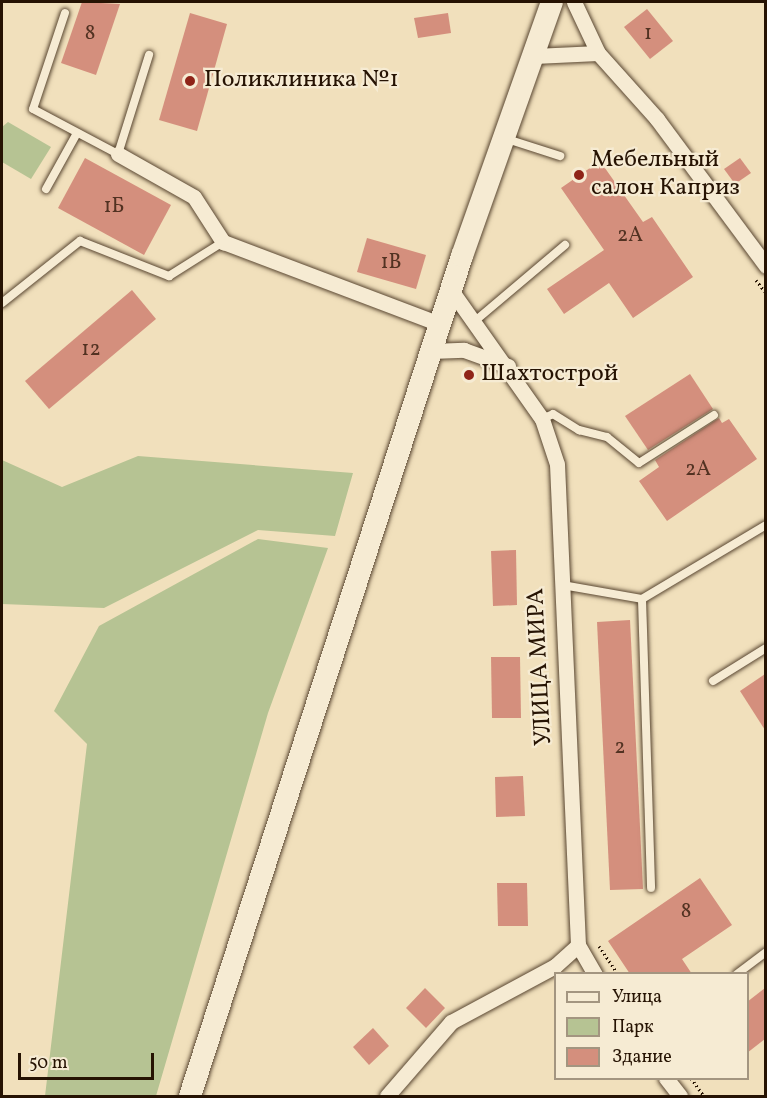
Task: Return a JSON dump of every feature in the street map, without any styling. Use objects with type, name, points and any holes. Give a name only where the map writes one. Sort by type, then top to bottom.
[{"type":"main road","points":[[190,1096],[451,290],[552,2]]},
{"type":"street","points":[[574,2],[598,53],[657,118],[765,266]]},
{"type":"street","points":[[534,56],[598,53]]},
{"type":"street","points":[[118,154],[194,197],[223,242],[440,324]]},
{"type":"street","name":"УЛИЦА МИРА","points":[[451,290],[508,366],[542,419],[557,464],[560,585],[578,945],[594,972]]},
{"type":"street","points":[[431,351],[464,350],[508,366]]},
{"type":"street","points":[[387,1096],[451,1022],[555,966],[578,945]]},
{"type":"street","points":[[668,1080],[680,1096]]},
{"type":"lane","points":[[64,13],[33,109],[118,154],[149,55]]},
{"type":"lane","points":[[46,189],[77,133]]},
{"type":"lane","points":[[505,138],[560,156]]},
{"type":"lane","points":[[2,303],[80,241],[169,276],[223,242]]},
{"type":"lane","points":[[475,321],[565,245]]},
{"type":"lane","points":[[542,419],[553,414],[579,430],[607,436],[639,464],[714,415]]},
{"type":"lane","points":[[560,585],[642,599],[765,524]]},
{"type":"lane","points":[[642,599],[651,888]]},
{"type":"lane","points":[[713,681],[765,648]]},
{"type":"lane","points":[[740,972],[765,952]]},
{"type":"path","points":[[692,1080],[704,1096]]},
{"type":"green space","points":[[8,122],[51,147],[31,179],[2,162],[2,127]]},
{"type":"green space","points":[[138,456],[353,473],[335,536],[258,530],[104,608],[2,604],[2,460],[62,487]]},
{"type":"green space","points":[[258,539],[328,548],[268,713],[156,1096],[45,1096],[87,744],[54,711],[99,626]]},
{"type":"building","points":[[82,2],[120,4],[96,75],[61,63]]},
{"type":"building","points":[[647,9],[673,41],[650,59],[624,27]]},
{"type":"building","name":"Поликлиника №1","points":[[190,13],[227,24],[197,131],[159,120]]},
{"type":"building","points":[[448,13],[451,33],[418,38],[414,18]]},
{"type":"building","points":[[85,158],[171,205],[144,255],[58,208]]},
{"type":"building","points":[[740,158],[751,173],[735,184],[724,169]]},
{"type":"building","points":[[600,161],[643,222],[652,217],[693,277],[633,318],[609,283],[564,314],[547,289],[604,250],[561,188]]},
{"type":"building","points":[[367,238],[426,255],[416,289],[357,272]]},
{"type":"building","points":[[132,290],[156,319],[49,409],[25,381]]},
{"type":"building","points":[[690,374],[713,409],[648,450],[625,416]]},
{"type":"building","points":[[719,418],[722,423],[729,419],[757,459],[667,521],[639,481],[659,467],[655,460]]},
{"type":"building","points":[[516,550],[517,605],[493,606],[491,551]]},
{"type":"building","points":[[630,620],[643,889],[610,890],[597,622]]},
{"type":"building","points":[[491,657],[520,657],[521,718],[492,718]]},
{"type":"building","points":[[765,674],[765,730],[740,691]]},
{"type":"building","points":[[523,776],[525,816],[496,817],[495,777]]},
{"type":"building","points":[[700,878],[732,925],[682,959],[691,972],[629,972],[608,941]]},
{"type":"building","points":[[497,883],[527,883],[528,926],[498,926]]},
{"type":"building","points":[[425,988],[445,1008],[426,1028],[406,1008]]},
{"type":"building","points":[[765,988],[765,1039],[749,1051],[749,1000]]},
{"type":"building","points":[[373,1028],[389,1046],[369,1065],[353,1047]]},
{"type":"place","name":"Поликлиника №1","points":[[190,81]]},
{"type":"place","name":"Мебельный салон Каприз","points":[[579,175]]},
{"type":"place","name":"Шахтострой","points":[[469,375]]}]
